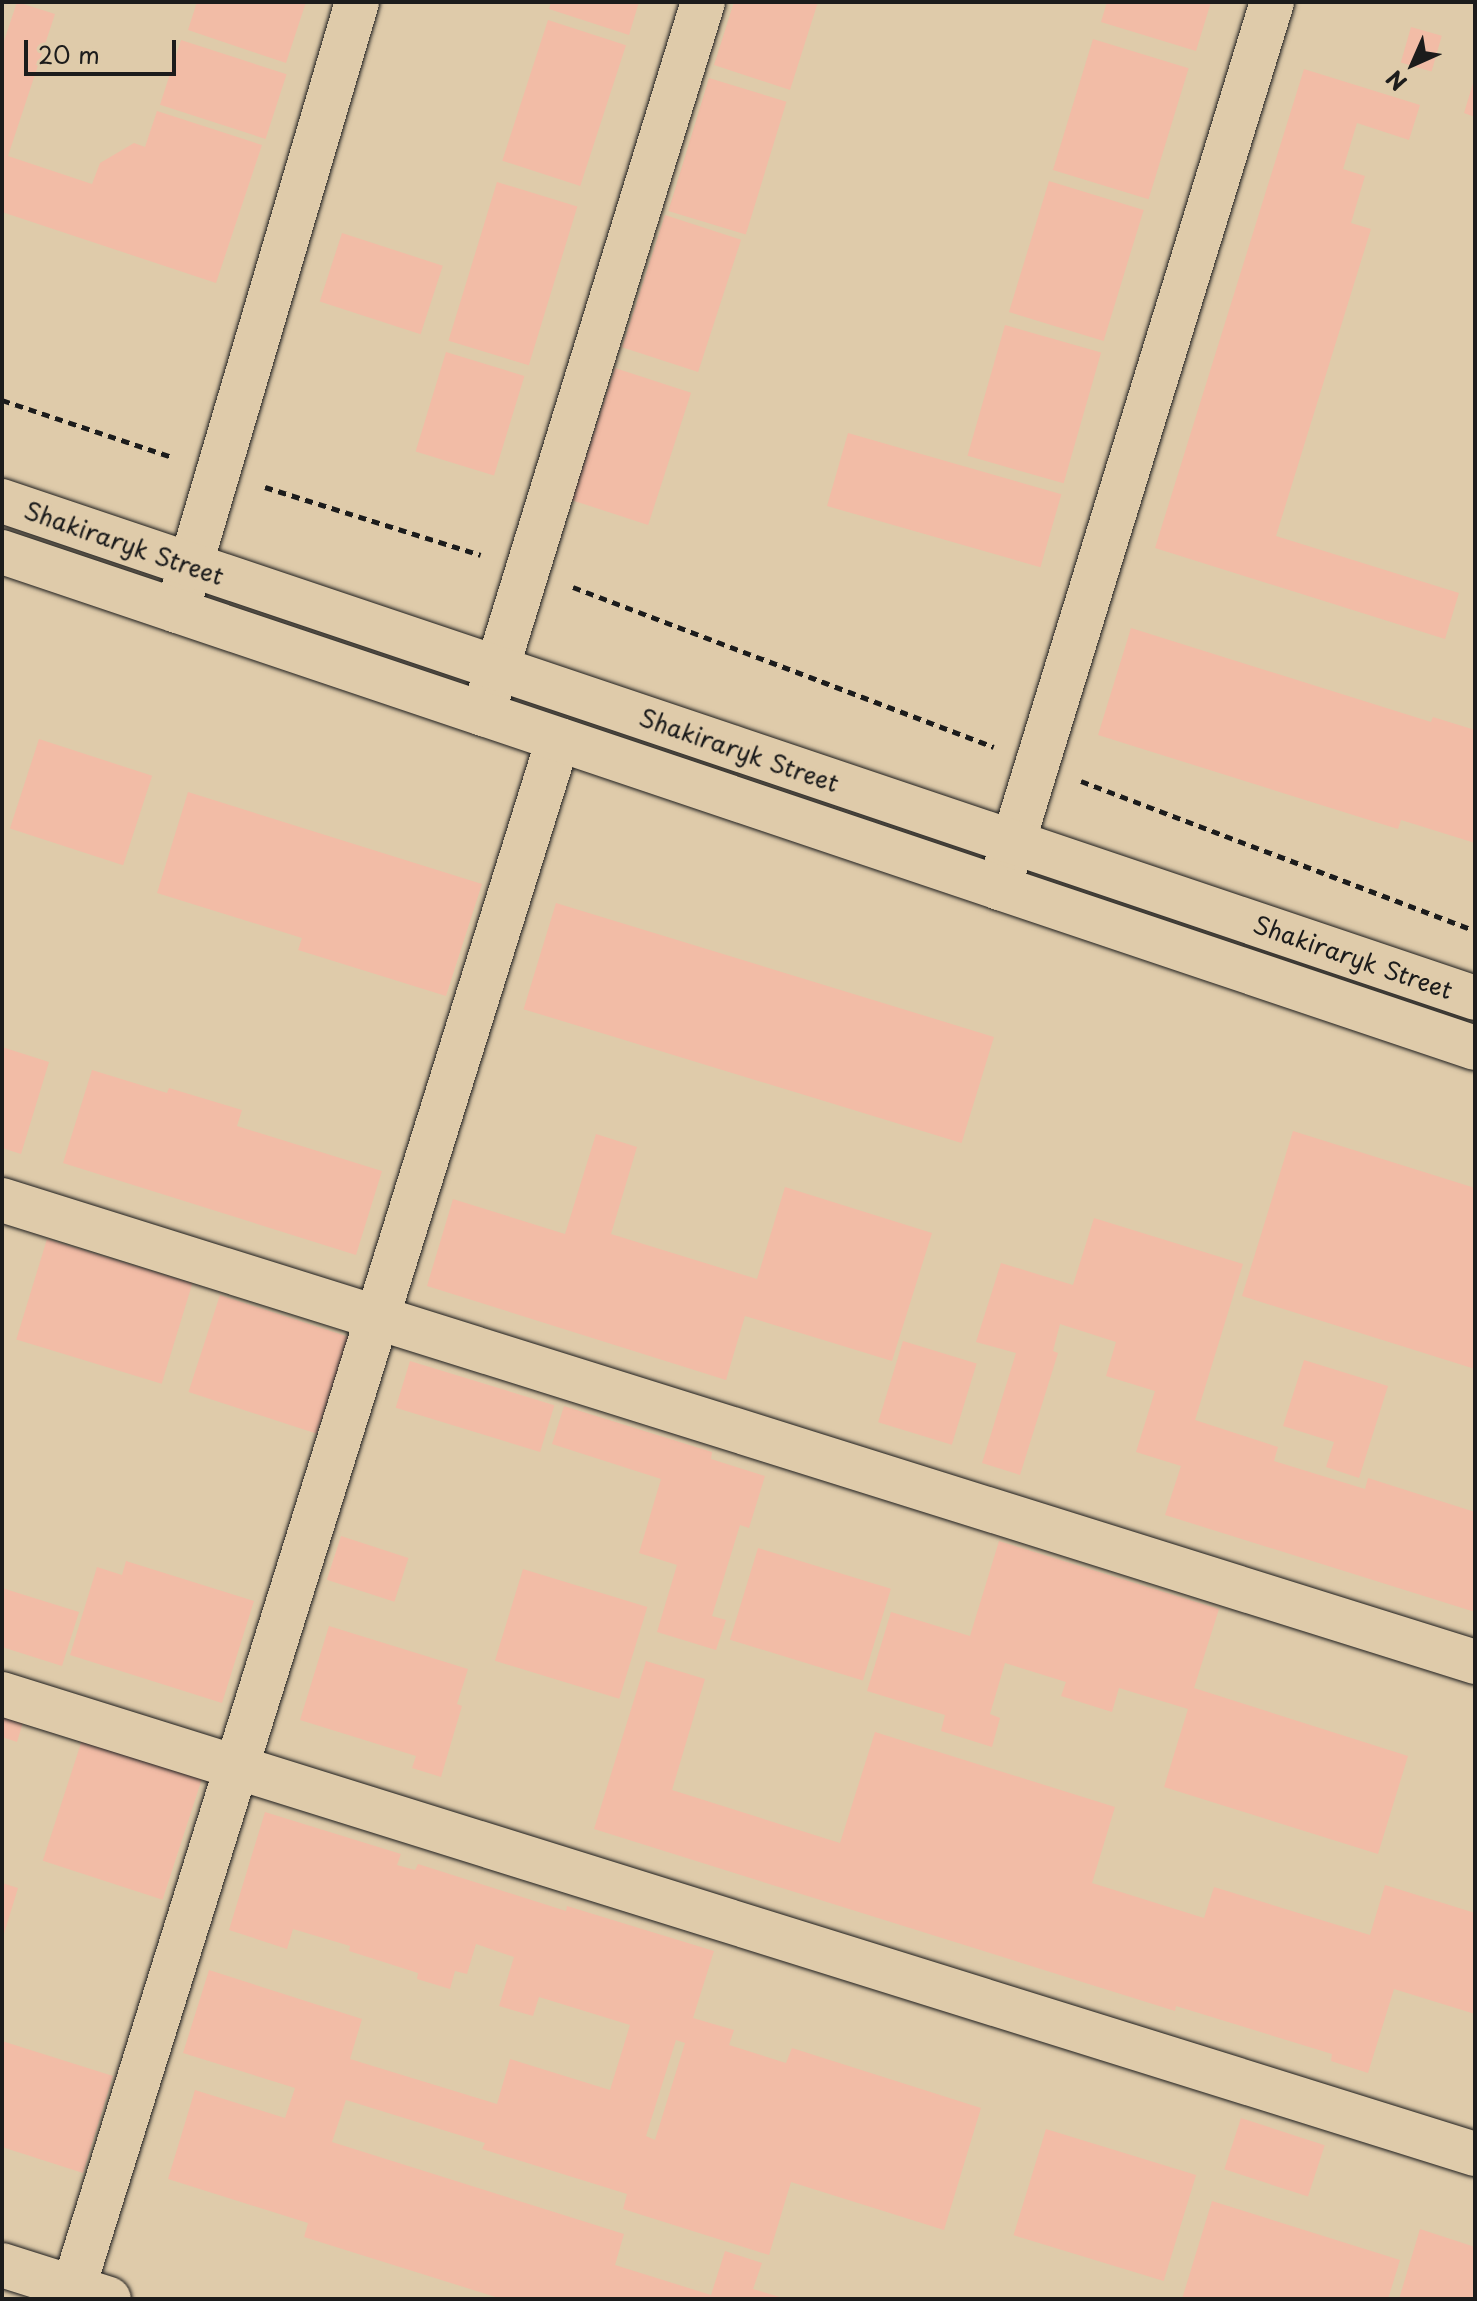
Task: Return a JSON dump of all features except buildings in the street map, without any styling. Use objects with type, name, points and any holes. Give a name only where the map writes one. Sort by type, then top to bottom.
[{"type":"street","points":[[177,611],[357,2]]},
{"type":"street","points":[[483,714],[703,2]]},
{"type":"street","points":[[999,888],[1272,2]]},
{"type":"street","name":"Shakiraryk Street","points":[[2,501],[1475,998]]},
{"type":"street","name":"Shakiraryk Street","points":[[2,552],[1475,1048]]},
{"type":"street","points":[[2,2265],[84,2295],[236,1767],[558,740]]},
{"type":"street","points":[[2,1200],[376,1320],[1475,1662]]},
{"type":"street","points":[[2,1694],[1475,2154]]}]
